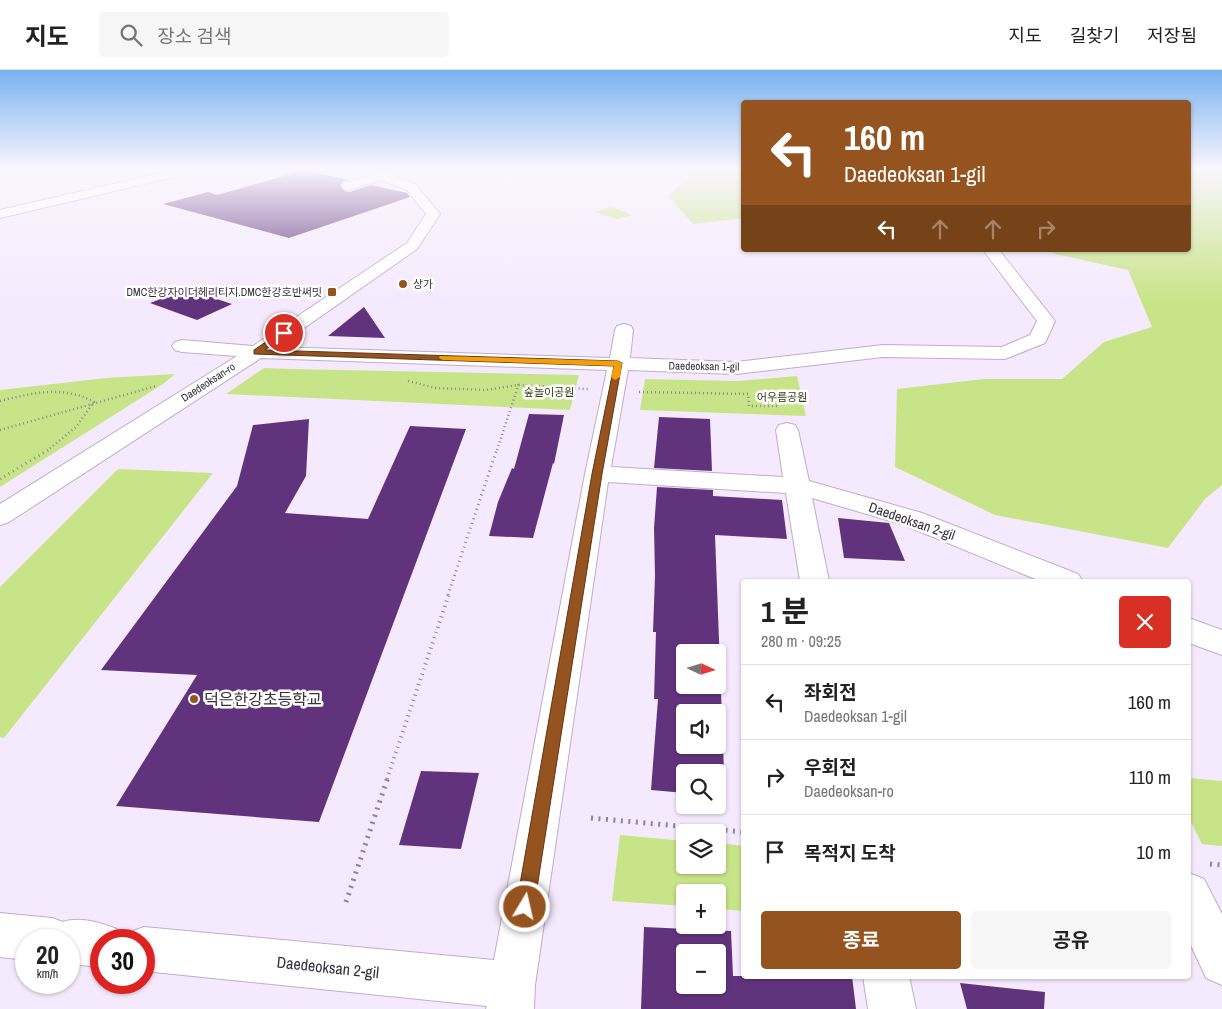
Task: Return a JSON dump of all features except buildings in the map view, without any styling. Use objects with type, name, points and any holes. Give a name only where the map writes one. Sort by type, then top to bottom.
[{"type":"street","name":"Daedeoksan-ro","points":[[0,516],[257,352],[412,246],[433,214]]},
{"type":"street","name":"Daedeoksan 1-gil","points":[[182,346],[257,352],[736,368],[883,351],[1005,353],[1038,338],[1046,321],[993,252]]},
{"type":"street","name":"Daedeoksan 2-gil","points":[[155,950],[511,997],[597,474],[624,330]]},
{"type":"street","points":[[786,430],[814,579]]},
{"type":"street","name":"Daedeoksan 2-gil","points":[[597,474],[797,486],[914,519],[1029,572],[1059,579]]},
{"type":"street","points":[[1191,631],[1222,643]]},
{"type":"street","points":[[1191,898],[1222,962]]},
{"type":"street","points":[[0,935],[15,936]]},
{"type":"street","points":[[887,979],[892,1009]]},
{"type":"path","points":[[346,902],[520,379]]},
{"type":"path","points":[[404,380],[436,388],[486,390],[518,385],[588,389]]},
{"type":"path","points":[[0,430],[163,384]]},
{"type":"path","points":[[0,400],[67,390],[83,394],[94,402]]},
{"type":"path","points":[[638,392],[748,394],[749,406],[781,406],[786,430]]},
{"type":"path","points":[[0,479],[44,453],[75,429],[86,418],[94,402]]},
{"type":"path","points":[[592,818],[741,832]]},
{"type":"green space","points":[[601,214],[633,215],[617,219]]},
{"type":"green space","points":[[684,214],[741,214],[741,218],[693,224]]},
{"type":"green space","points":[[1191,214],[1222,214],[1222,485],[1205,499],[1168,548],[995,515],[895,467],[897,389],[984,379],[1062,379],[1104,342],[1152,327],[1128,270],[1051,253],[1191,252]]},
{"type":"green space","name":"숲놀이공원","points":[[264,368],[579,375],[570,410],[226,394]]},
{"type":"green space","points":[[175,374],[163,384],[0,487],[0,390],[106,378]]},
{"type":"green space","name":"어우름공원","points":[[797,376],[806,416],[640,410],[645,379],[737,381]]},
{"type":"green space","points":[[118,469],[213,473],[4,738],[0,737],[0,587]]},
{"type":"green space","points":[[1191,778],[1222,781],[1222,846],[1202,844],[1191,822]]},
{"type":"green space","points":[[620,835],[676,840],[676,874],[726,874],[726,844],[741,846],[741,911],[726,910],[726,884],[676,884],[676,905],[612,901]]},
{"type":"slow traffic","points":[[443,358],[618,363],[615,377]]},
{"type":"place","name":"상가","points":[[403,284]]},
{"type":"place","name":"DMC한강자이더헤리티지.DMC한강호반써밋","points":[[332,292]]},
{"type":"place","name":"덕은한강초등학교","points":[[194,699]]},
{"type":"route","points":[[284,333],[257,352],[618,363],[597,474],[525,907]]}]
